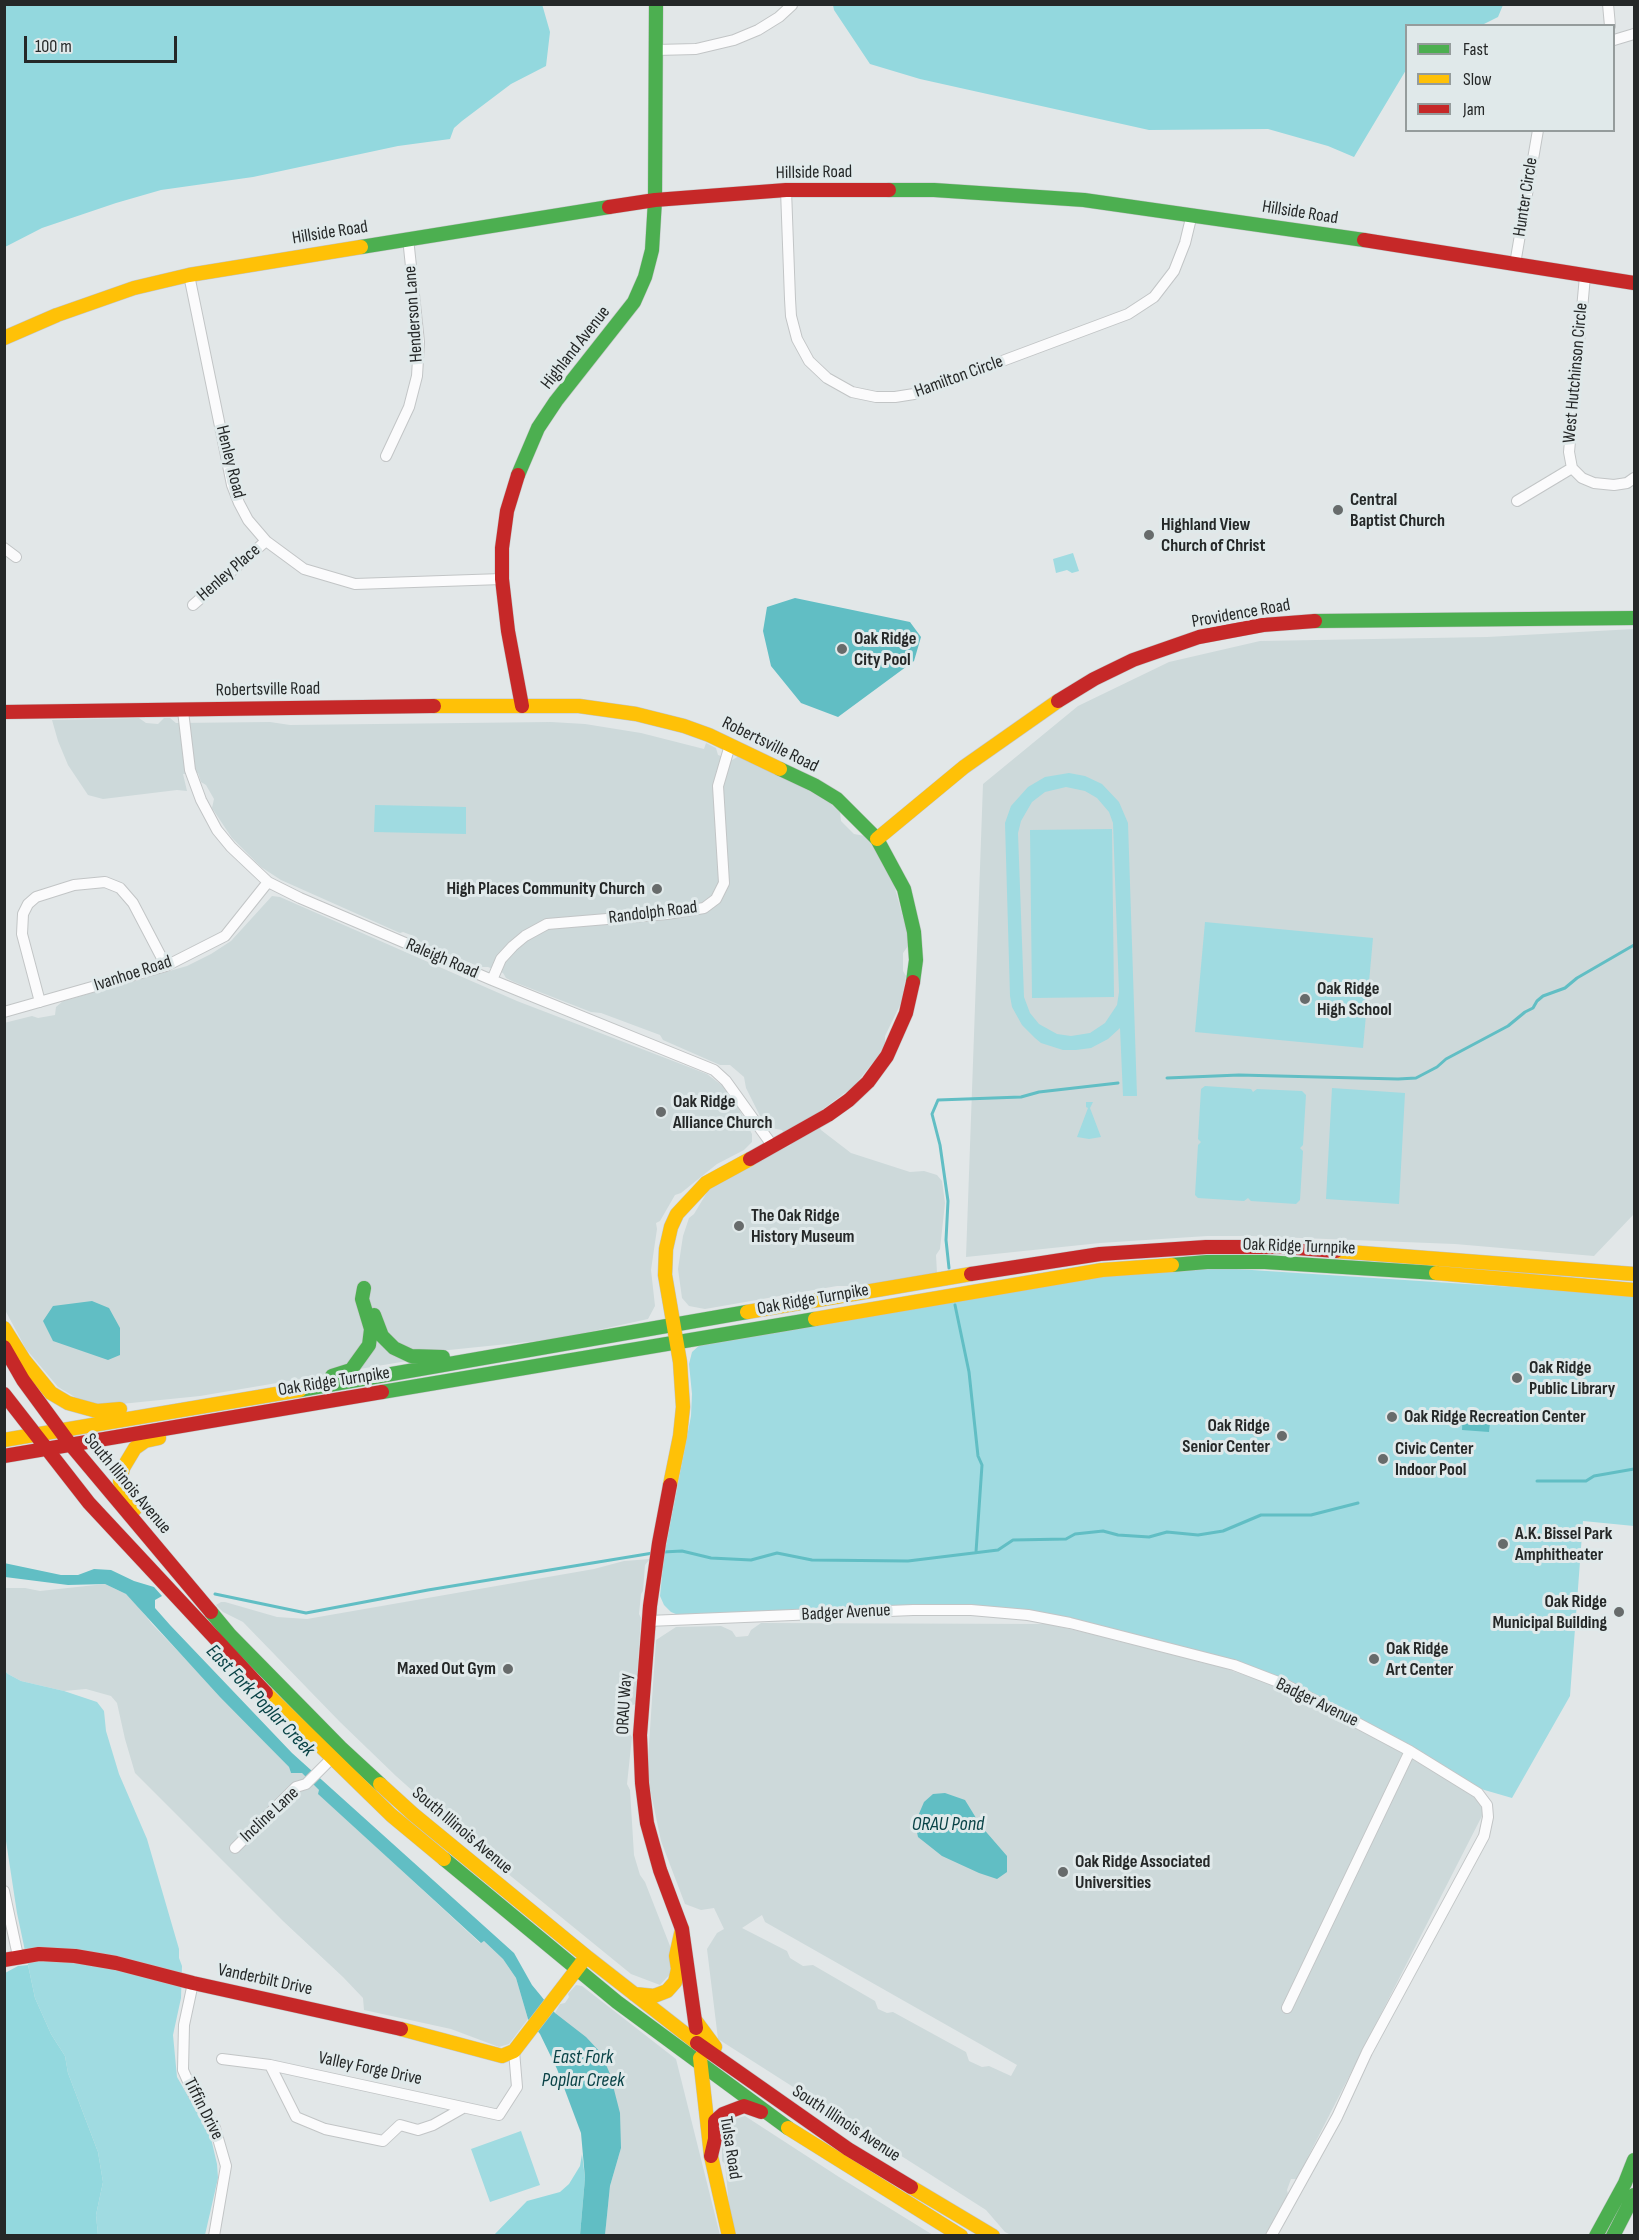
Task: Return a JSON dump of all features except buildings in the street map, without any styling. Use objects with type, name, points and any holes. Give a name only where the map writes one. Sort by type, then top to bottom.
[{"type":"main road","name":"Highland Avenue","points":[[522,706],[508,631],[502,579],[502,548],[506,515],[522,462],[538,428],[556,401],[634,302],[645,277],[652,250],[655,200],[656,4]]},
{"type":"main road","name":"Hillside Road","points":[[4,338],[94,301],[189,274],[655,200],[786,190],[966,191],[1084,200],[1192,214],[1635,284]]},
{"type":"main road","name":"Providence Road","points":[[877,839],[964,767],[1061,699],[1094,679],[1133,660],[1199,638],[1263,625],[1311,621],[1635,618]]},
{"type":"main road","name":"Robertsville Road","points":[[4,712],[183,711],[277,707],[579,706],[636,714],[684,726],[806,781],[837,800],[858,818],[877,839],[904,889],[914,932],[914,976],[902,1025],[887,1056],[868,1082],[849,1100],[828,1115],[706,1182],[677,1214],[671,1227],[665,1263],[676,1342]]},
{"type":"main road","name":"Oak Ridge Turnpike","points":[[4,1440],[1078,1257],[1163,1249],[1284,1247],[1619,1273],[1635,1272]]},
{"type":"main road","name":"Oak Ridge Turnpike","points":[[4,1456],[1102,1270],[1207,1262],[1320,1264],[1635,1290]]},
{"type":"main road","points":[[4,1328],[37,1378],[51,1393],[68,1403],[97,1411],[242,1399],[295,1383],[345,1373],[351,1370],[365,1353],[371,1337],[371,1329],[362,1299],[364,1288],[369,1295],[382,1336],[394,1348],[411,1356],[426,1358],[495,1348],[553,1347]]},
{"type":"main road","name":"ORAU Way","points":[[676,1342],[683,1407],[680,1436],[656,1558],[648,1620],[640,1735],[647,1823],[660,1870],[682,1929],[700,2064]]},
{"type":"main road","name":"South Illinois Avenue","points":[[4,1347],[24,1380],[70,1444],[230,1635],[341,1748],[413,1814],[587,1957],[728,2067],[848,2149],[993,2235]]},
{"type":"main road","name":"South Illinois Avenue","points":[[4,1394],[89,1503],[163,1581],[327,1763],[577,1969],[700,2064],[773,2118],[882,2188],[961,2235]]},
{"type":"main road","points":[[170,1564],[157,1536],[126,1498],[120,1481],[123,1468],[135,1448],[145,1441],[191,1433],[228,1418]]},
{"type":"main road","points":[[4,1468],[35,1463],[60,1468]]},
{"type":"main road","points":[[634,1994],[654,1996],[667,1991],[675,1982],[678,1969],[676,1956],[682,1929]]},
{"type":"main road","name":"Vanderbilt Drive","points":[[4,1960],[39,1954],[75,1956],[116,1963],[193,1983],[508,2054]]},
{"type":"main road","points":[[508,2054],[530,2030],[587,1957]]},
{"type":"main road","points":[[695,2020],[715,2046],[795,2104],[848,2149]]},
{"type":"main road","name":"Tulsa Road","points":[[700,2064],[711,2156],[729,2235]]},
{"type":"main road","points":[[711,2156],[715,2139],[715,2121],[723,2114],[744,2106],[755,2108],[773,2118]]},
{"type":"main road","points":[[1596,2235],[1635,2160]]},
{"type":"main road","points":[[1612,2235],[1635,2195]]},
{"type":"street","points":[[1608,4],[1610,24]]},
{"type":"street","points":[[656,50],[696,49],[734,40],[758,30],[779,17],[792,5]]},
{"type":"street","points":[[1615,40],[1635,34]]},
{"type":"street","name":"Hunter Circle","points":[[1515,264],[1538,132]]},
{"type":"street","name":"Hamilton Circle","points":[[786,190],[791,316],[797,339],[809,361],[827,378],[852,392],[876,397],[914,394],[1128,314],[1154,297],[1174,271],[1185,243],[1192,214]]},
{"type":"street","name":"Henderson Lane","points":[[386,456],[409,407],[417,376],[418,342],[408,238]]},
{"type":"street","name":"Henley Road","points":[[189,274],[232,485],[248,520],[266,541],[304,569],[355,584],[502,579]]},
{"type":"street","name":"West Hutchinson Circle","points":[[1572,468],[1569,452],[1585,276]]},
{"type":"street","points":[[1516,501],[1572,468],[1582,478],[1594,483],[1614,485],[1627,483],[1635,478]]},
{"type":"street","name":"Henley Place","points":[[193,605],[266,541]]},
{"type":"street","points":[[4,548],[16,557]]},
{"type":"street","name":"Raleigh Road","points":[[183,711],[190,770],[201,800],[217,830],[231,848],[268,882],[300,898],[492,980],[714,1070],[726,1081],[772,1145]]},
{"type":"street","name":"Randolph Road","points":[[492,980],[501,959],[513,946],[525,936],[547,924],[676,913],[704,908],[716,898],[724,883],[718,786],[730,745]]},
{"type":"street","points":[[40,1002],[22,934],[23,914],[28,904],[36,897],[74,885],[105,882],[120,888],[133,903],[166,966]]},
{"type":"street","name":"Ivanhoe Road","points":[[4,1012],[166,966],[225,936],[268,882]]},
{"type":"street","name":"Badger Avenue","points":[[648,1620],[971,1610],[1028,1615],[1070,1623],[1234,1665],[1286,1685],[1410,1751],[1478,1793],[1487,1805],[1488,1817],[1484,1836],[1271,2235]]},
{"type":"street","points":[[1287,2008],[1410,1751]]},
{"type":"street","name":"Incline Lane","points":[[235,1848],[296,1787],[306,1784],[327,1763]]},
{"type":"street","points":[[4,1891],[18,1956]]},
{"type":"street","name":"Tiffin Drive","points":[[193,1983],[184,2025],[183,2070],[194,2095],[215,2128],[226,2166],[214,2235]]},
{"type":"street","name":"Valley Forge Drive","points":[[222,2059],[270,2065],[499,2115],[517,2087],[508,2054]]},
{"type":"street","points":[[270,2065],[296,2117],[325,2129],[383,2141],[400,2125],[418,2130],[433,2125],[463,2108]]},
{"type":"shaded area","points":[[5,4],[542,4],[550,32],[546,66],[511,84],[462,121],[454,128],[450,139],[398,146],[253,177],[161,190],[42,228],[5,247]]},
{"type":"shaded area","points":[[833,4],[1503,5],[1498,17],[1484,24],[1405,24],[1405,72],[1354,157],[1328,146],[1268,129],[1149,130],[920,79],[870,64],[834,10]]},
{"type":"shaded area","points":[[1073,553],[1079,571],[1072,573],[1067,570],[1056,573],[1053,559]]},
{"type":"shaded area","name":"Oak Ridge High School","points":[[1634,629],[1634,1214],[1594,1256],[1455,1244],[1207,1236],[1100,1243],[966,1257],[983,784],[1078,706],[1169,662],[1260,641],[1487,637]]},
{"type":"shaded area","points":[[139,718],[146,723],[158,724],[164,718],[170,718],[176,723],[270,722],[290,725],[551,722],[585,724],[641,733],[704,749],[706,743],[716,748],[718,755],[732,760],[739,756],[801,786],[831,804],[840,812],[841,821],[854,834],[865,836],[871,842],[893,881],[907,932],[908,946],[903,953],[903,971],[906,976],[901,1003],[885,1036],[885,1043],[879,1055],[854,1086],[814,1116],[821,1130],[851,1153],[910,1172],[924,1171],[937,1175],[942,1181],[945,1203],[940,1249],[936,1255],[937,1273],[860,1286],[837,1286],[705,1309],[689,1306],[682,1298],[678,1269],[683,1236],[689,1218],[694,1214],[709,1189],[739,1169],[791,1145],[782,1130],[771,1128],[762,1120],[746,1088],[744,1077],[730,1065],[720,1065],[663,1040],[660,1035],[601,1013],[591,1012],[514,982],[506,978],[503,973],[488,967],[480,967],[420,942],[416,937],[400,933],[281,880],[261,867],[232,838],[212,808],[214,799],[206,785],[201,782],[198,773],[183,774],[187,791],[177,790],[103,799],[88,795],[68,765],[52,720]]},
{"type":"shaded area","points":[[1069,773],[1085,776],[1102,784],[1119,802],[1128,823],[1137,1096],[1123,1096],[1120,1028],[1108,1039],[1091,1048],[1063,1050],[1041,1043],[1035,1038],[1022,1025],[1012,1007],[1005,823],[1011,806],[1028,787],[1045,777]],"holes":[[[1066,787],[1085,791],[1097,798],[1109,812],[1113,823],[1119,992],[1117,1005],[1105,1023],[1090,1033],[1071,1036],[1057,1034],[1039,1024],[1030,1013],[1024,997],[1018,833],[1021,821],[1032,802],[1045,792]]]},
{"type":"shaded area","points":[[375,805],[466,807],[466,834],[374,832]]},
{"type":"shaded area","points":[[1112,829],[1114,997],[1032,998],[1030,830]]},
{"type":"shaded area","points":[[272,896],[280,897],[517,1001],[707,1074],[724,1087],[737,1105],[752,1134],[752,1142],[744,1150],[717,1164],[681,1193],[675,1195],[660,1221],[656,1223],[651,1270],[655,1306],[648,1319],[557,1339],[429,1352],[407,1361],[200,1396],[111,1405],[85,1403],[58,1387],[26,1349],[5,1310],[4,1023],[32,1016],[38,1018],[55,1015],[56,1007],[63,1001],[187,966],[231,941]]},
{"type":"shaded area","points":[[1205,922],[1373,938],[1363,1048],[1195,1032]]},
{"type":"shaded area","points":[[1205,1086],[1251,1089],[1253,1092],[1257,1089],[1302,1091],[1306,1095],[1303,1145],[1300,1148],[1303,1151],[1300,1200],[1296,1204],[1251,1201],[1248,1198],[1244,1201],[1198,1198],[1195,1195],[1198,1145],[1201,1142],[1198,1139],[1201,1089]]},
{"type":"shaded area","points":[[1332,1088],[1405,1093],[1399,1204],[1326,1199]]},
{"type":"shaded area","points":[[1086,1102],[1093,1102],[1090,1108],[1101,1137],[1089,1139],[1077,1137],[1088,1108]]},
{"type":"shaded area","points":[[1206,1267],[1634,1295],[1634,1526],[1583,1521],[1570,1696],[1512,1798],[1481,1789],[1287,1680],[1044,1614],[683,1617],[671,1612],[664,1605],[660,1596],[664,1556],[691,1416],[692,1394],[689,1364],[692,1352],[702,1343],[1107,1274]]},
{"type":"shaded area","points":[[650,1559],[645,1565],[641,1594],[635,1704],[631,1706],[629,1733],[632,1737],[627,1784],[630,1790],[634,1855],[670,1946],[674,1970],[660,1985],[631,1974],[480,1851],[340,1722],[243,1622],[223,1612],[216,1605],[225,1602],[277,1617],[307,1619],[594,1569],[624,1561]]},
{"type":"shaded area","points":[[105,1584],[126,1594],[137,1605],[152,1624],[289,1767],[291,1773],[302,1773],[319,1790],[319,1794],[480,1943],[484,1941],[503,1959],[516,1978],[528,2019],[509,2044],[499,2047],[451,2029],[364,2010],[363,1998],[343,1977],[283,1921],[135,1773],[117,1703],[111,1696],[86,1689],[64,1691],[21,1681],[8,1674],[5,1670],[5,1588],[40,1591]]},
{"type":"shaded area","name":"Oak Ridge Associated Universities","points":[[761,1623],[1047,1624],[1083,1632],[1224,1668],[1287,1690],[1393,1748],[1464,1789],[1477,1799],[1483,1814],[1297,2179],[1291,2179],[1288,2194],[1265,2235],[1011,2235],[1005,2232],[986,2210],[718,2039],[707,1949],[717,1933],[724,1929],[714,1908],[701,1910],[685,1904],[661,1841],[647,1774],[656,1640],[676,1627],[721,1626],[732,1631],[736,1637],[748,1636],[751,1630]],"holes":[[[762,1915],[765,1922],[1017,2065],[1011,2076],[989,2066],[982,2067],[969,2061],[966,2052],[893,2012],[887,2013],[878,2009],[875,2001],[813,1965],[803,1966],[790,1958],[787,1951],[742,1928]]]},
{"type":"shaded area","points":[[4,1670],[21,1681],[64,1691],[97,1702],[104,1711],[106,1731],[119,1774],[147,1839],[179,1949],[182,1966],[181,1998],[173,2035],[177,2077],[210,2134],[217,2164],[218,2178],[205,2235],[98,2235],[96,2215],[103,2182],[98,2152],[68,2073],[65,2056],[51,2034],[35,1998],[17,1913],[4,1828]]},
{"type":"shaded area","points":[[28,1965],[35,1998],[51,2034],[65,2056],[68,2073],[98,2152],[103,2182],[96,2215],[98,2235],[5,2235],[5,1973],[18,1966]]},
{"type":"shaded area","points":[[576,1985],[582,1986],[676,2059],[720,2235],[605,2235],[610,2186],[621,2148],[555,2013],[560,2004],[565,2003],[569,1997],[568,1994]]},
{"type":"shaded area","points":[[745,2116],[933,2235],[737,2235],[729,2206],[725,2164],[722,2161],[722,2123]]},
{"type":"shaded area","points":[[521,2131],[540,2185],[490,2202],[471,2149]]},
{"type":"shaded area","points":[[582,2154],[585,2178],[580,2235],[493,2236],[527,2201],[560,2192],[569,2184],[580,2166]]},
{"type":"water","name":"Oak Ridge City Pool","points":[[795,598],[910,622],[921,637],[914,661],[838,717],[801,703],[771,666],[763,631],[767,607]]},
{"type":"water","points":[[92,1301],[109,1308],[120,1328],[120,1355],[108,1360],[53,1341],[43,1321],[53,1306]]},
{"type":"water","points":[[1463,1412],[1491,1414],[1489,1432],[1462,1430]]},
{"type":"water","name":"East Fork Poplar Creek","points":[[4,1563],[61,1575],[78,1575],[94,1569],[111,1570],[154,1587],[162,1596],[155,1600],[155,1608],[292,1753],[514,1953],[532,1985],[555,2013],[586,2037],[601,2053],[610,2074],[620,2113],[621,2148],[610,2186],[605,2235],[580,2235],[585,2178],[581,2133],[557,2069],[540,2034],[528,2019],[516,1978],[503,1959],[484,1941],[481,1943],[318,1794],[319,1790],[302,1773],[291,1773],[289,1767],[220,1697],[126,1594],[105,1584],[68,1585],[5,1577]]},
{"type":"water","name":"ORAU Pond","points":[[945,1793],[965,1800],[981,1826],[1007,1856],[1007,1872],[997,1879],[942,1856],[918,1837],[915,1823],[924,1802],[933,1794]]},
{"type":"waterway","points":[[1167,1078],[1239,1075],[1416,1078],[1508,1026],[1533,1008],[1543,996],[1565,988],[1577,978],[1634,945]]},
{"type":"waterway","points":[[949,1268],[946,1240],[948,1201],[940,1145],[932,1114],[938,1100],[1021,1097],[1039,1092],[1118,1083]]},
{"type":"waterway","points":[[955,1305],[969,1372],[978,1456],[982,1465],[976,1552]]},
{"type":"waterway","points":[[1537,1481],[1586,1481],[1594,1476],[1634,1469]]},
{"type":"waterway","points":[[663,1552],[682,1551],[711,1558],[751,1560],[777,1553],[812,1560],[908,1561],[998,1550],[1013,1540],[1066,1539],[1075,1534],[1103,1531],[1118,1535],[1149,1537],[1167,1532],[1198,1535],[1223,1531],[1261,1515],[1311,1515],[1358,1503]]},
{"type":"waterway","points":[[215,1594],[306,1613],[428,1590],[653,1553]]},
{"type":"traffic: fast","points":[[518,475],[538,428],[556,401],[634,302],[645,277],[652,250],[655,200],[656,4]]},
{"type":"traffic: fast","points":[[889,190],[934,190],[1084,200],[1364,240]]},
{"type":"traffic: fast","points":[[361,247],[609,207]]},
{"type":"traffic: fast","points":[[1315,621],[1634,618]]},
{"type":"traffic: fast","points":[[780,769],[837,799],[877,839],[904,889],[914,932],[916,960],[913,982]]},
{"type":"traffic: fast","points":[[1172,1265],[1207,1262],[1265,1262],[1436,1273]]},
{"type":"traffic: fast","points":[[332,1376],[351,1370],[369,1345],[371,1329],[362,1299],[364,1288]]},
{"type":"traffic: fast","points":[[300,1390],[747,1312]]},
{"type":"traffic: fast","points":[[374,1315],[382,1336],[394,1348],[411,1356],[443,1357]]},
{"type":"traffic: fast","points":[[382,1392],[815,1319]]},
{"type":"traffic: fast","points":[[211,1612],[230,1635],[341,1748],[380,1784]]},
{"type":"traffic: fast","points":[[444,1859],[617,2002],[788,2128]]},
{"type":"traffic: fast","points":[[1596,2236],[1625,2183],[1634,2160]]},
{"type":"traffic: fast","points":[[1613,2236],[1634,2195]]},
{"type":"traffic: slow","points":[[4,338],[57,315],[134,288],[189,275],[361,247]]},
{"type":"traffic: slow","points":[[877,839],[964,767],[1058,701]]},
{"type":"traffic: slow","points":[[434,706],[579,706],[636,714],[709,735],[780,769]]},
{"type":"traffic: slow","points":[[670,1485],[680,1436],[683,1407],[680,1362],[665,1275],[666,1249],[671,1227],[677,1214],[706,1183],[750,1159]]},
{"type":"traffic: slow","points":[[1336,1251],[1634,1274]]},
{"type":"traffic: slow","points":[[815,1319],[1102,1270],[1172,1265]]},
{"type":"traffic: slow","points":[[1436,1273],[1634,1290]]},
{"type":"traffic: slow","points":[[747,1312],[971,1274]]},
{"type":"traffic: slow","points":[[4,1328],[24,1360],[51,1393],[68,1403],[97,1411],[120,1409]]},
{"type":"traffic: slow","points":[[4,1440],[300,1390]]},
{"type":"traffic: slow","points":[[135,1509],[126,1498],[120,1481],[123,1468],[135,1448],[145,1441],[159,1438]]},
{"type":"traffic: slow","points":[[266,1693],[391,1815],[444,1859]]},
{"type":"traffic: slow","points":[[380,1784],[413,1814],[587,1957],[697,2043]]},
{"type":"traffic: slow","points":[[634,1994],[654,1996],[667,1991],[675,1982],[678,1969],[676,1956],[682,1929]]},
{"type":"traffic: slow","points":[[401,2029],[502,2056],[514,2051],[583,1961]]},
{"type":"traffic: slow","points":[[695,2020],[715,2047]]},
{"type":"traffic: slow","points":[[700,2058],[711,2156],[729,2236]]},
{"type":"traffic: slow","points":[[788,2128],[961,2236]]},
{"type":"traffic: slow","points":[[911,2187],[993,2236]]},
{"type":"traffic: jam","points":[[609,207],[655,200],[786,190],[889,190]]},
{"type":"traffic: jam","points":[[1364,240],[1634,283]]},
{"type":"traffic: jam","points":[[518,475],[507,511],[502,548],[502,579],[508,631],[522,706]]},
{"type":"traffic: jam","points":[[1058,701],[1094,679],[1133,660],[1199,637],[1263,625],[1315,621]]},
{"type":"traffic: jam","points":[[4,712],[434,706]]},
{"type":"traffic: jam","points":[[750,1159],[828,1115],[868,1082],[887,1056],[906,1013],[913,982]]},
{"type":"traffic: jam","points":[[971,1274],[1100,1254],[1206,1247],[1284,1247],[1336,1251]]},
{"type":"traffic: jam","points":[[4,1347],[23,1380],[70,1444],[211,1612]]},
{"type":"traffic: jam","points":[[4,1456],[382,1392]]},
{"type":"traffic: jam","points":[[4,1394],[89,1503],[266,1693]]},
{"type":"traffic: jam","points":[[670,1485],[650,1606],[640,1735],[642,1783],[647,1823],[660,1870],[682,1929],[696,2028]]},
{"type":"traffic: jam","points":[[4,1960],[39,1954],[75,1956],[116,1963],[193,1983],[401,2029]]},
{"type":"traffic: jam","points":[[697,2043],[848,2149],[911,2187]]},
{"type":"traffic: jam","points":[[711,2156],[715,2139],[715,2121],[723,2114],[744,2106],[761,2112]]},
{"type":"place","name":"Central Baptist Church","points":[[1338,510]]},
{"type":"place","name":"Highland View Church of Christ","points":[[1149,535]]},
{"type":"place","name":"Oak Ridge City Pool","points":[[842,649]]},
{"type":"place","name":"High Places Community Church","points":[[657,889]]},
{"type":"place","name":"Oak Ridge High School","points":[[1305,999]]},
{"type":"place","name":"Oak Ridge Alliance Church","points":[[661,1112]]},
{"type":"place","name":"The Oak Ridge History Museum","points":[[739,1226]]},
{"type":"place","name":"Oak Ridge Public Library","points":[[1517,1378]]},
{"type":"place","name":"Oak Ridge Recreation Center","points":[[1392,1417]]},
{"type":"place","name":"Oak Ridge Senior Center","points":[[1282,1436]]},
{"type":"place","name":"Civic Center Indoor Pool","points":[[1383,1459]]},
{"type":"place","name":"A.K. Bissel Park Amphitheater","points":[[1503,1544]]},
{"type":"place","name":"Oak Ridge Municipal Building","points":[[1619,1612]]},
{"type":"place","name":"Oak Ridge Art Center","points":[[1374,1659]]},
{"type":"place","name":"Maxed Out Gym","points":[[508,1669]]},
{"type":"place","name":"Oak Ridge Associated Universities","points":[[1063,1872]]}]
